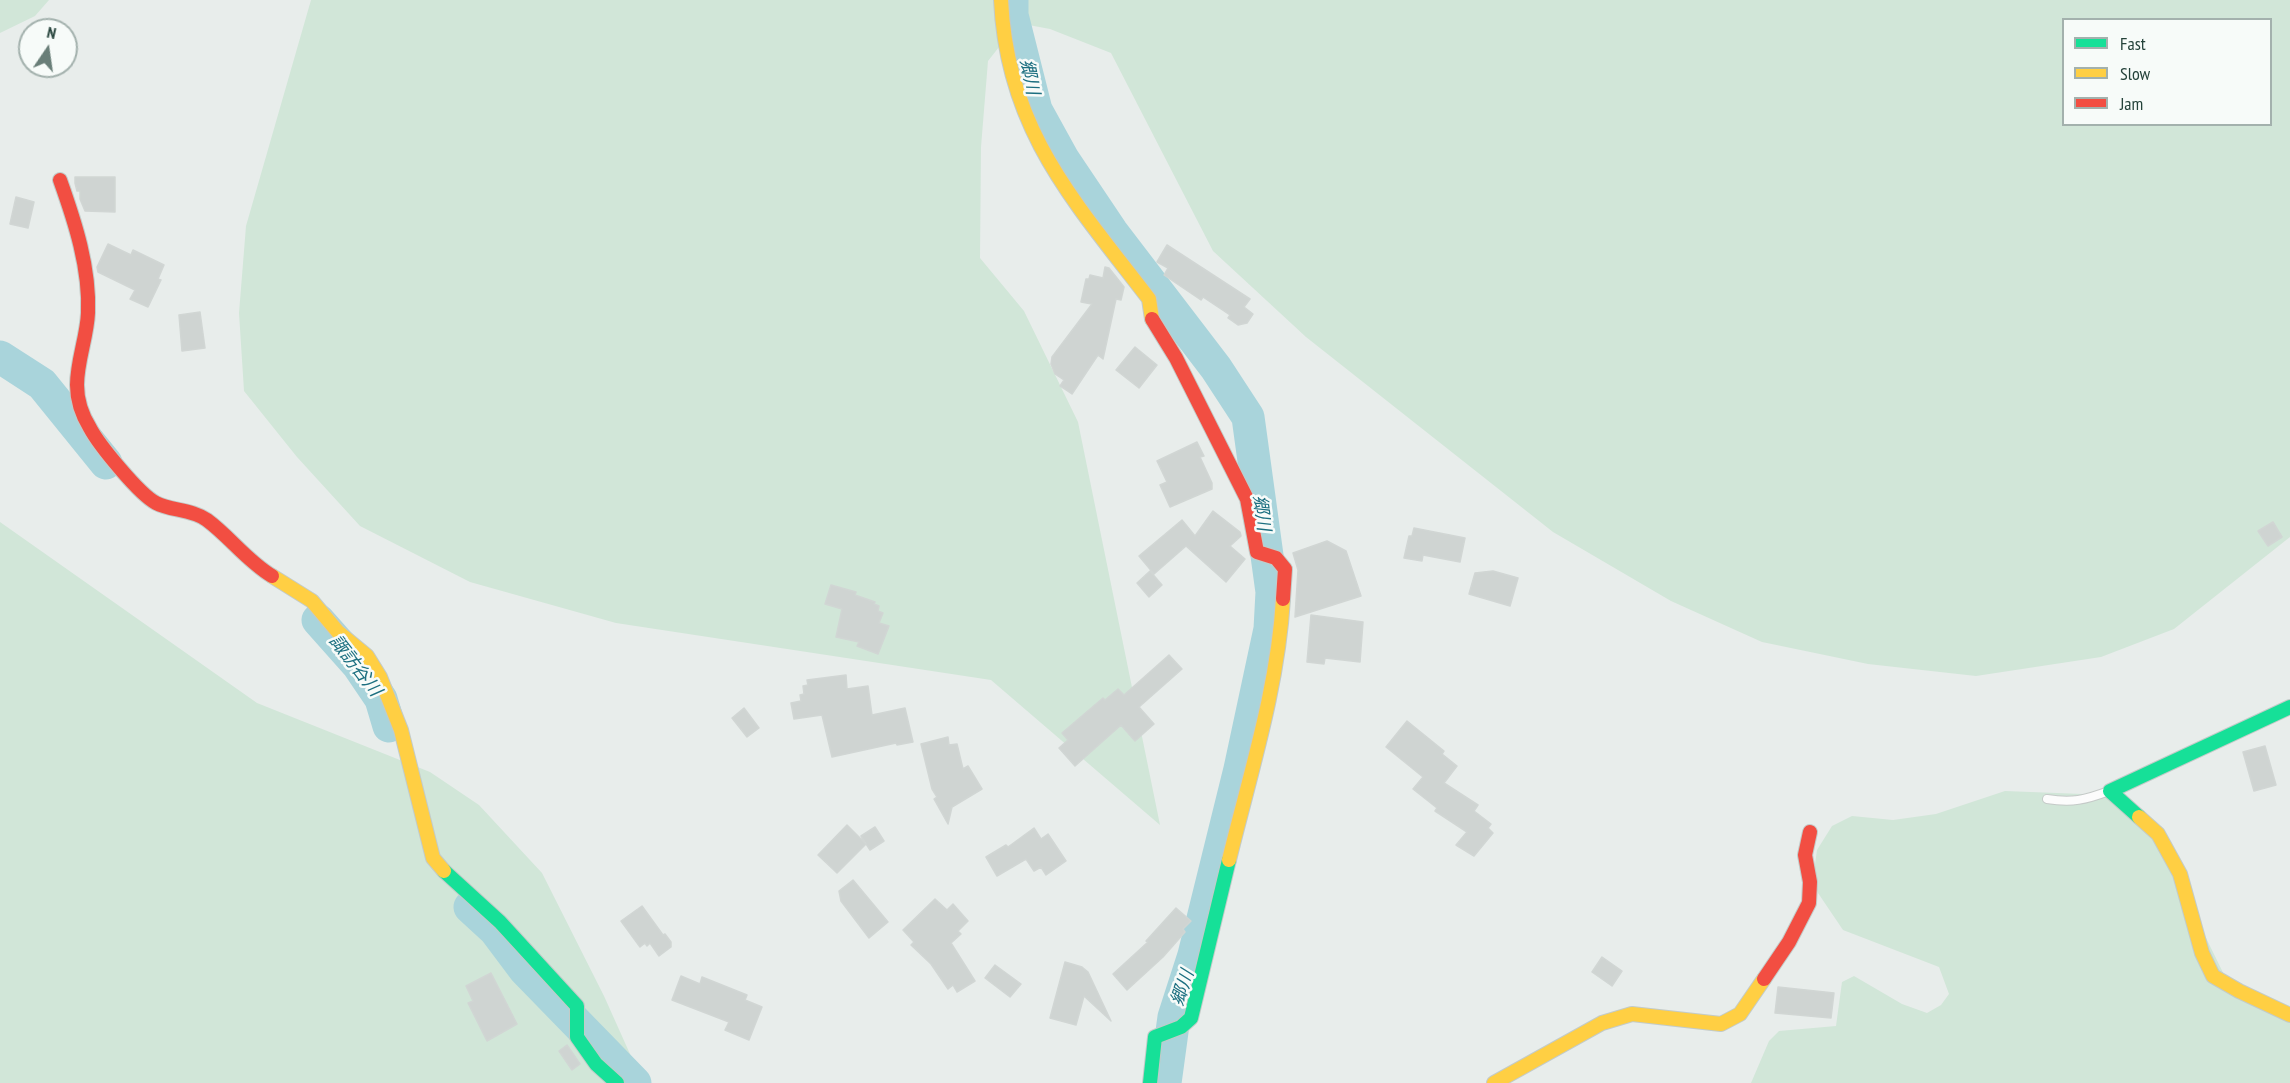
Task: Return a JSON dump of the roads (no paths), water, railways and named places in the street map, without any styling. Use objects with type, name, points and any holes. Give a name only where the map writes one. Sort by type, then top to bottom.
[{"type":"street","points":[[1001,0],[1002,31],[1014,84],[1033,133],[1064,184],[1149,299],[1150,316],[1176,358],[1248,499],[1257,552],[1270,556],[1285,570],[1281,636],[1272,682],[1191,1018],[1181,1027],[1155,1037],[1150,1083]]},
{"type":"street","points":[[60,180],[76,225],[87,285],[88,313],[77,384],[80,407],[90,429],[136,486],[156,503],[181,509],[206,519],[260,569],[312,602],[338,632],[367,656],[380,677],[401,730],[433,858],[449,876],[500,922],[577,1006],[577,1037],[596,1064],[617,1083]]},
{"type":"street","points":[[2290,707],[2110,791],[2158,834],[2180,874],[2202,953],[2213,976],[2290,1015]]},
{"type":"street","points":[[1494,1083],[1602,1023],[1632,1014],[1721,1024],[1740,1014],[1789,942],[1809,903],[1810,882],[1805,855],[1810,832]]},
{"type":"lane","points":[[2047,799],[2067,802],[2088,800],[2110,791]]},
{"type":"waterway","name":"郷川","points":[[1012,0],[1012,15],[1036,110],[1063,159],[1112,232],[1216,368],[1248,417],[1272,592],[1270,629],[1240,769],[1194,955],[1174,1017],[1165,1083]]},
{"type":"waterway","name":"諏訪谷川","points":[[0,357],[42,384],[106,463]]},
{"type":"waterway","name":"諏訪谷川","points":[[318,620],[358,665],[381,699],[389,726]]},
{"type":"waterway","name":"諏訪谷川","points":[[470,907],[495,930],[525,970],[635,1083]]}]
